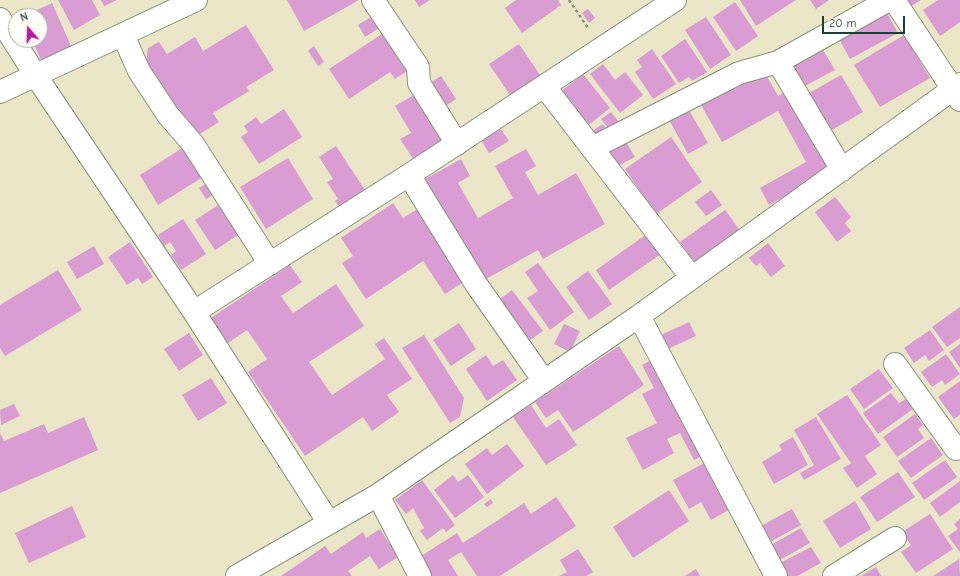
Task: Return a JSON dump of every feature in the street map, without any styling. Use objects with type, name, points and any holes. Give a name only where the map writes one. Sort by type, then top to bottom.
[{"type":"street","points":[[0,92],[196,0]]},
{"type":"street","points":[[372,0],[418,67],[419,83],[457,144]]},
{"type":"street","points":[[194,312],[545,87],[675,0]]},
{"type":"street","points":[[592,148],[739,72],[778,62],[889,0]]},
{"type":"street","points":[[237,576],[378,495],[639,316],[842,170],[958,91],[894,0]]},
{"type":"street","points":[[0,18],[36,76],[194,312],[329,523]]},
{"type":"street","points":[[123,35],[139,71],[168,115],[193,144],[270,264]]},
{"type":"street","points":[[778,62],[842,170]]},
{"type":"street","points":[[545,87],[692,278]]},
{"type":"street","points":[[409,175],[476,284],[544,381]]},
{"type":"street","points":[[639,316],[776,576]]},
{"type":"street","points":[[895,364],[956,449],[960,446]]},
{"type":"street","points":[[378,495],[420,576]]},
{"type":"street","points":[[834,576],[895,538]]},
{"type":"path","points":[[569,0],[602,49]]},
{"type":"building","points":[[58,0],[92,0],[100,15],[74,30]]},
{"type":"building","points":[[101,0],[117,0],[104,6]]},
{"type":"building","points":[[287,0],[359,0],[304,31]]},
{"type":"building","points":[[415,0],[430,0],[419,7]]},
{"type":"building","points":[[516,0],[558,0],[561,5],[522,33],[505,8]]},
{"type":"building","points":[[740,0],[796,0],[756,26]]},
{"type":"building","points":[[810,0],[829,0],[816,9]]},
{"type":"building","points":[[907,0],[921,0],[911,6]]},
{"type":"building","points":[[938,0],[960,0],[960,22],[940,36],[923,10]]},
{"type":"building","points":[[735,2],[758,36],[736,51],[713,17]]},
{"type":"building","points":[[52,3],[71,46],[41,60],[36,48],[48,48],[48,8],[41,8]]},
{"type":"building","points":[[588,9],[595,18],[589,23],[582,13]]},
{"type":"building","points":[[886,11],[898,33],[850,59],[838,37]]},
{"type":"building","points":[[374,15],[382,26],[365,37],[358,25]]},
{"type":"building","points":[[706,17],[731,55],[710,69],[685,30]]},
{"type":"building","points":[[246,25],[274,70],[246,87],[249,91],[213,113],[219,122],[193,138],[146,62],[148,48],[159,42],[167,54],[195,37],[203,51]]},
{"type":"building","points":[[385,32],[410,69],[395,79],[390,72],[349,99],[329,69]]},
{"type":"building","points":[[904,35],[930,78],[880,107],[854,65]]},
{"type":"building","points":[[685,39],[707,72],[692,81],[689,77],[679,83],[661,56]]},
{"type":"building","points":[[519,44],[540,75],[510,95],[489,64]]},
{"type":"building","points":[[314,46],[324,62],[318,66],[308,51]]},
{"type":"building","points":[[822,48],[835,70],[799,89],[787,68]]},
{"type":"building","points":[[652,49],[676,84],[653,99],[635,72],[642,67],[637,60]]},
{"type":"building","points":[[603,64],[615,80],[625,72],[643,95],[620,113],[590,74]]},
{"type":"building","points":[[764,71],[778,96],[790,90],[834,169],[769,205],[760,188],[806,162],[778,111],[722,142],[701,105]]},
{"type":"building","points":[[583,74],[610,108],[586,127],[559,93]]},
{"type":"building","points":[[841,75],[863,112],[825,134],[804,96]]},
{"type":"building","points":[[441,76],[456,99],[443,108],[427,85]]},
{"type":"building","points":[[419,92],[449,139],[414,160],[400,139],[411,133],[395,106]]},
{"type":"building","points":[[686,105],[708,143],[688,154],[667,116]]},
{"type":"building","points":[[284,109],[302,137],[259,164],[241,137],[248,132],[244,126],[256,117],[261,124]]},
{"type":"building","points":[[611,112],[622,126],[613,134],[601,119]]},
{"type":"building","points":[[603,124],[608,132],[593,141],[589,133]]},
{"type":"building","points":[[501,129],[509,141],[489,153],[481,140]]},
{"type":"building","points":[[671,137],[702,182],[656,214],[625,169]]},
{"type":"building","points":[[624,139],[635,157],[618,166],[607,148]]},
{"type":"building","points":[[336,146],[369,196],[343,213],[335,201],[338,199],[327,182],[333,179],[319,157]]},
{"type":"building","points":[[184,147],[203,177],[158,205],[140,175]]},
{"type":"building","points":[[526,149],[536,166],[525,172],[538,195],[576,173],[605,224],[543,259],[538,250],[479,283],[422,181],[461,159],[470,176],[458,183],[478,218],[513,198],[495,166]]},
{"type":"building","points":[[288,158],[313,199],[266,229],[240,187]]},
{"type":"building","points":[[209,182],[216,193],[206,199],[199,188]]},
{"type":"building","points":[[711,190],[722,205],[706,216],[695,202]]},
{"type":"building","points":[[835,197],[851,217],[845,223],[851,231],[837,242],[815,212]]},
{"type":"building","points":[[393,203],[403,218],[419,208],[467,280],[445,294],[423,261],[366,299],[342,263],[353,256],[341,238]]},
{"type":"building","points":[[220,204],[240,234],[215,250],[195,220]]},
{"type":"building","points":[[725,210],[741,232],[696,264],[680,242]]},
{"type":"building","points":[[183,219],[206,254],[181,270],[171,255],[176,251],[170,242],[164,246],[158,235]]},
{"type":"building","points":[[647,234],[661,254],[609,290],[596,270]]},
{"type":"building","points":[[130,242],[153,277],[142,284],[138,278],[127,285],[108,257]]},
{"type":"building","points":[[768,243],[785,266],[771,277],[760,263],[756,266],[749,258]]},
{"type":"building","points":[[94,246],[104,264],[77,279],[67,262]]},
{"type":"building","points":[[538,263],[574,312],[550,330],[527,298],[538,291],[525,272]]},
{"type":"building","points":[[290,265],[302,282],[281,296],[293,313],[336,284],[364,326],[309,362],[332,395],[385,359],[375,344],[384,338],[412,379],[387,395],[399,412],[372,431],[363,417],[305,456],[248,372],[267,359],[247,330],[228,343],[211,318]]},
{"type":"building","points":[[58,270],[82,310],[5,356],[0,348],[0,305]]},
{"type":"building","points":[[588,271],[612,304],[589,320],[566,287]]},
{"type":"building","points":[[512,290],[543,331],[526,343],[496,302]]},
{"type":"building","points":[[960,307],[960,338],[947,347],[932,327]]},
{"type":"building","points":[[689,322],[696,336],[668,349],[661,335]]},
{"type":"building","points":[[459,323],[476,349],[451,366],[433,340]]},
{"type":"building","points":[[564,324],[580,331],[570,352],[554,344]]},
{"type":"building","points":[[930,330],[944,350],[929,361],[925,355],[914,363],[904,348]]},
{"type":"building","points":[[189,333],[203,355],[179,371],[164,349]]},
{"type":"building","points":[[424,335],[464,398],[460,417],[450,423],[402,348]]},
{"type":"building","points":[[960,344],[960,368],[949,352]]},
{"type":"building","points":[[619,346],[644,385],[573,432],[558,410],[546,418],[535,402]]},
{"type":"building","points":[[946,354],[960,374],[945,385],[942,380],[932,387],[921,372]]},
{"type":"building","points":[[486,355],[493,366],[503,360],[517,380],[487,401],[466,369]]},
{"type":"building","points":[[657,357],[706,454],[694,460],[680,433],[667,439],[674,453],[643,470],[626,438],[657,423],[642,394],[654,388],[642,365]]},
{"type":"building","points":[[879,369],[893,388],[864,409],[850,389]]},
{"type":"building","points":[[211,378],[227,403],[198,421],[182,395]]},
{"type":"building","points":[[960,381],[960,415],[954,419],[938,397]]},
{"type":"building","points":[[891,393],[899,403],[906,399],[913,409],[878,434],[863,413]]},
{"type":"building","points":[[847,395],[881,445],[865,456],[877,474],[857,488],[843,468],[851,463],[817,414]]},
{"type":"building","points":[[14,404],[20,416],[1,425],[0,410]]},
{"type":"building","points":[[531,405],[546,428],[559,419],[577,445],[546,465],[513,417]]},
{"type":"building","points":[[915,414],[923,425],[918,429],[924,438],[897,457],[883,437]]},
{"type":"building","points":[[84,417],[98,450],[0,493],[0,433],[4,441],[44,424],[48,433]]},
{"type":"building","points":[[816,417],[841,459],[804,480],[800,473],[814,465],[794,430]]},
{"type":"building","points":[[793,437],[808,465],[774,484],[762,462],[782,450],[779,445]]},
{"type":"building","points":[[931,438],[943,455],[911,478],[898,461]]},
{"type":"building","points":[[507,444],[524,466],[487,494],[465,464],[487,448],[492,455]]},
{"type":"building","points":[[945,460],[957,477],[924,500],[912,483]]},
{"type":"building","points":[[706,462],[732,508],[711,520],[701,502],[689,509],[673,480]]},
{"type":"building","points":[[898,472],[915,497],[877,522],[860,497]]},
{"type":"building","points":[[453,475],[458,482],[468,475],[484,497],[455,518],[434,490]]},
{"type":"building","points":[[422,480],[455,525],[446,532],[443,528],[427,540],[420,531],[424,528],[413,508],[406,514],[395,500]]},
{"type":"building","points":[[960,481],[960,502],[940,517],[930,503]]},
{"type":"building","points":[[669,490],[689,521],[633,558],[613,527]]},
{"type":"building","points":[[556,497],[576,526],[500,576],[477,576],[461,552],[448,560],[458,576],[430,576],[418,558],[457,533],[463,543],[524,503],[531,514]]},
{"type":"building","points":[[491,499],[493,503],[487,507],[484,504]]},
{"type":"building","points":[[855,501],[871,529],[840,548],[823,521]]},
{"type":"building","points":[[72,506],[86,537],[29,563],[15,533]]},
{"type":"building","points":[[792,509],[801,525],[770,542],[761,526]]},
{"type":"building","points":[[930,514],[953,549],[916,573],[901,552],[911,545],[902,532]]},
{"type":"building","points":[[960,519],[960,552],[948,536],[958,529],[954,524]]},
{"type":"building","points":[[801,528],[810,543],[780,560],[771,545]]},
{"type":"building","points":[[380,529],[398,557],[379,569],[370,556],[348,571],[352,576],[281,576],[325,546],[331,554],[363,532],[366,538]]},
{"type":"building","points":[[811,547],[821,563],[797,576],[787,576],[780,563]]},
{"type":"building","points":[[578,549],[593,572],[586,576],[559,576],[567,572],[560,560]]},
{"type":"building","points":[[959,559],[960,576],[933,576]]},
{"type":"building","points":[[876,567],[881,576],[861,576]]},
{"type":"building","points":[[696,569],[700,576],[685,576]]}]
